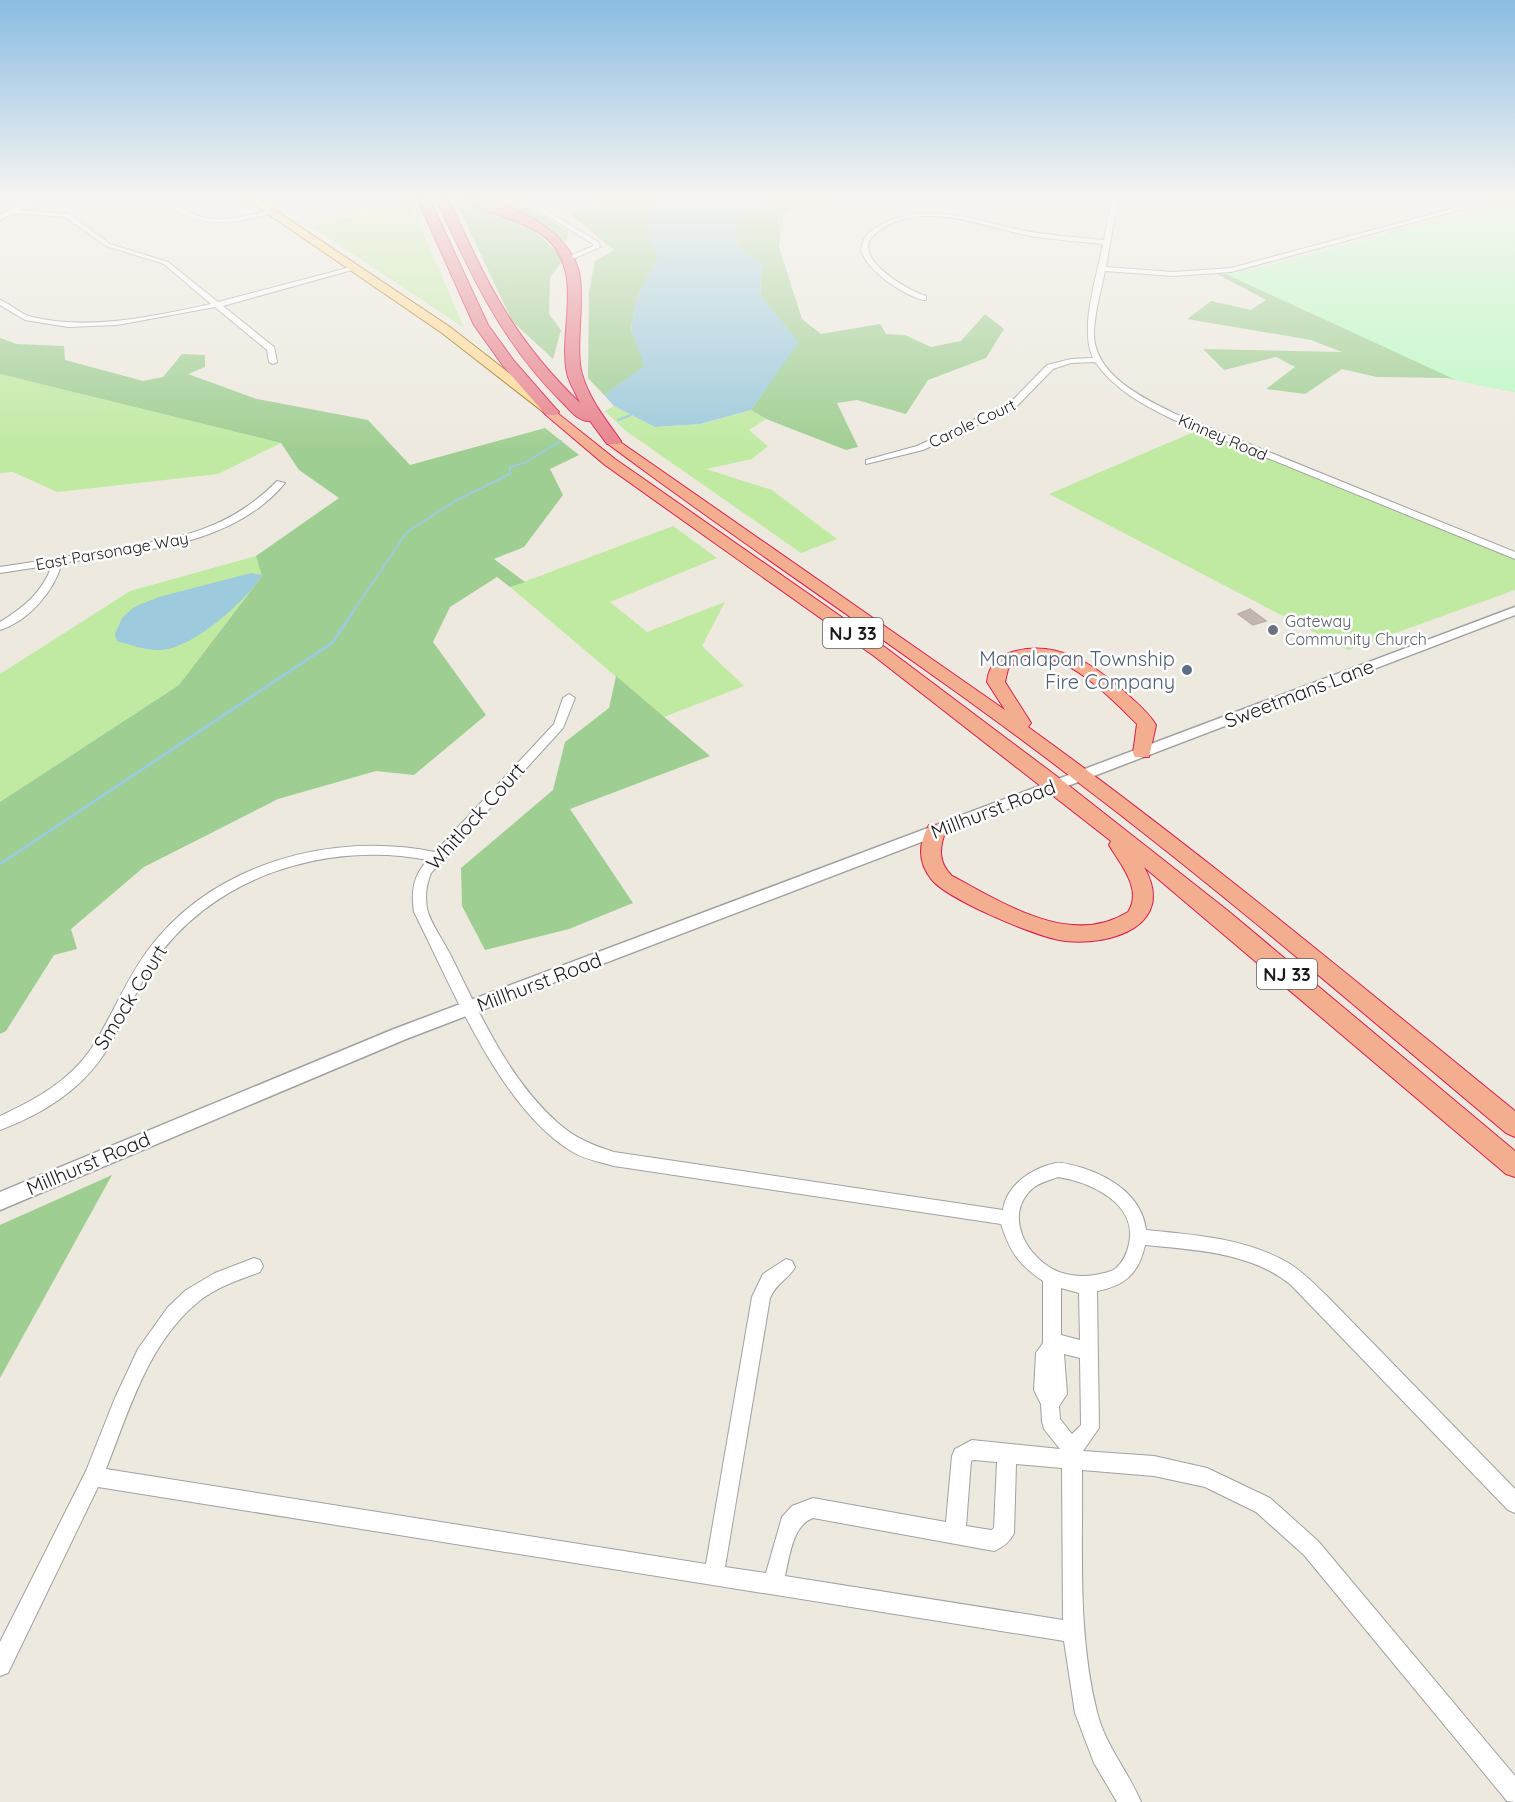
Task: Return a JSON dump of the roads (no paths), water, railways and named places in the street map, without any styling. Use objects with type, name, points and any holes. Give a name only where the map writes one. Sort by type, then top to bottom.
[{"type":"highway","name":"NJ 33","points":[[461,282],[481,325],[509,364],[551,412],[627,474],[871,646],[1056,786],[1219,916],[1515,1166]]},
{"type":"highway","name":"NJ 33","points":[[482,282],[508,330],[540,370],[613,441],[691,499],[871,622],[1083,776],[1317,962],[1515,1126]]},
{"type":"highway","points":[[574,282],[574,373],[593,414],[613,441]]},
{"type":"highway","points":[[1032,738],[1003,696],[996,682],[996,675],[1002,664],[1013,657],[1033,653],[1050,654],[1070,659],[1086,669],[1144,720],[1147,725],[1142,753]]},
{"type":"highway","points":[[936,830],[932,841],[930,861],[937,874],[945,881],[1035,925],[1061,932],[1089,933],[1116,928],[1128,923],[1141,911],[1144,900],[1137,869],[1098,819]]},
{"type":"main road","points":[[375,282],[488,362],[551,412]]},
{"type":"street","points":[[190,282],[271,349],[273,362]]},
{"type":"street","points":[[0,302],[5,308],[37,320],[94,325],[158,318],[301,282]]},
{"type":"street","points":[[893,282],[898,287],[923,297]]},
{"type":"street","points":[[1097,360],[1091,346],[1090,332],[1100,282]]},
{"type":"street","name":"Carole Court","points":[[869,462],[920,448],[1013,405],[1050,367],[1071,362],[1097,360]]},
{"type":"street","name":"Kinney Road","points":[[1097,360],[1124,388],[1175,417],[1515,556]]},
{"type":"street","name":"East Parsonage Way","points":[[0,570],[182,541],[207,532],[267,500],[280,483]]},
{"type":"street","points":[[0,627],[18,616],[53,581],[57,561]]},
{"type":"street","name":"Sweetmans Lane","points":[[1083,776],[1515,611]]},
{"type":"street","name":"Whitlock Court","points":[[569,698],[559,725],[436,857],[420,882],[422,912],[471,1008],[505,1068],[527,1100],[549,1126],[577,1147],[614,1159],[1009,1218]]},
{"type":"street","name":"Millhurst Road","points":[[0,1202],[285,1080],[936,830],[1083,776]]},
{"type":"street","name":"Smock Court","points":[[0,1123],[39,1104],[71,1082],[95,1055],[154,952],[173,931],[218,893],[272,867],[325,852],[382,849],[436,857]]},
{"type":"street","points":[[1057,1170],[1077,1172],[1097,1178],[1114,1190],[1129,1207],[1137,1226],[1138,1237],[1138,1246],[1131,1264],[1117,1278],[1097,1286],[1075,1286],[1052,1279],[1033,1267],[1019,1251],[1011,1233],[1009,1218],[1013,1197],[1024,1184],[1039,1174],[1057,1170]]},
{"type":"street","points":[[1138,1237],[1210,1244],[1254,1255],[1285,1270],[1319,1300],[1515,1503]]},
{"type":"street","points":[[0,1665],[93,1477],[140,1366],[169,1317],[192,1296],[215,1281],[254,1266]]},
{"type":"street","points":[[714,1574],[761,1297],[769,1280],[786,1267]]},
{"type":"street","points":[[1052,1279],[1052,1344],[1057,1358],[1058,1394],[1050,1402],[1051,1422],[1072,1455],[1073,1632],[1086,1713],[1102,1755],[1130,1802]]},
{"type":"street","points":[[1072,1455],[1090,1428],[1088,1286]]},
{"type":"street","points":[[1052,1344],[1088,1351]]},
{"type":"street","points":[[955,1534],[962,1456],[972,1450],[1007,1454],[1072,1455],[1154,1466],[1197,1476],[1263,1505],[1311,1548],[1515,1793]]},
{"type":"street","points":[[773,1584],[789,1524],[799,1513],[813,1508],[994,1541],[1004,1533],[1007,1454]]},
{"type":"street","points":[[93,1477],[1073,1632]]},
{"type":"water","points":[[645,282],[761,282],[760,295],[799,342],[751,410],[700,424],[655,427],[614,406],[604,395],[644,366],[631,329],[637,298]]},
{"type":"water","points":[[251,573],[262,575],[244,598],[216,623],[186,642],[159,650],[117,641],[115,634],[122,618],[134,607],[159,597]]},
{"type":"waterway","points":[[618,420],[631,415]]},
{"type":"waterway","points":[[352,613],[407,532],[455,501],[510,474],[510,467],[524,463],[561,441]]},
{"type":"waterway","points":[[0,864],[332,643],[353,612]]},
{"type":"place","name":"Gateway Community Church","points":[[1273,630]]},
{"type":"place","name":"Manalapan Township Fire Company","points":[[1187,670]]}]
